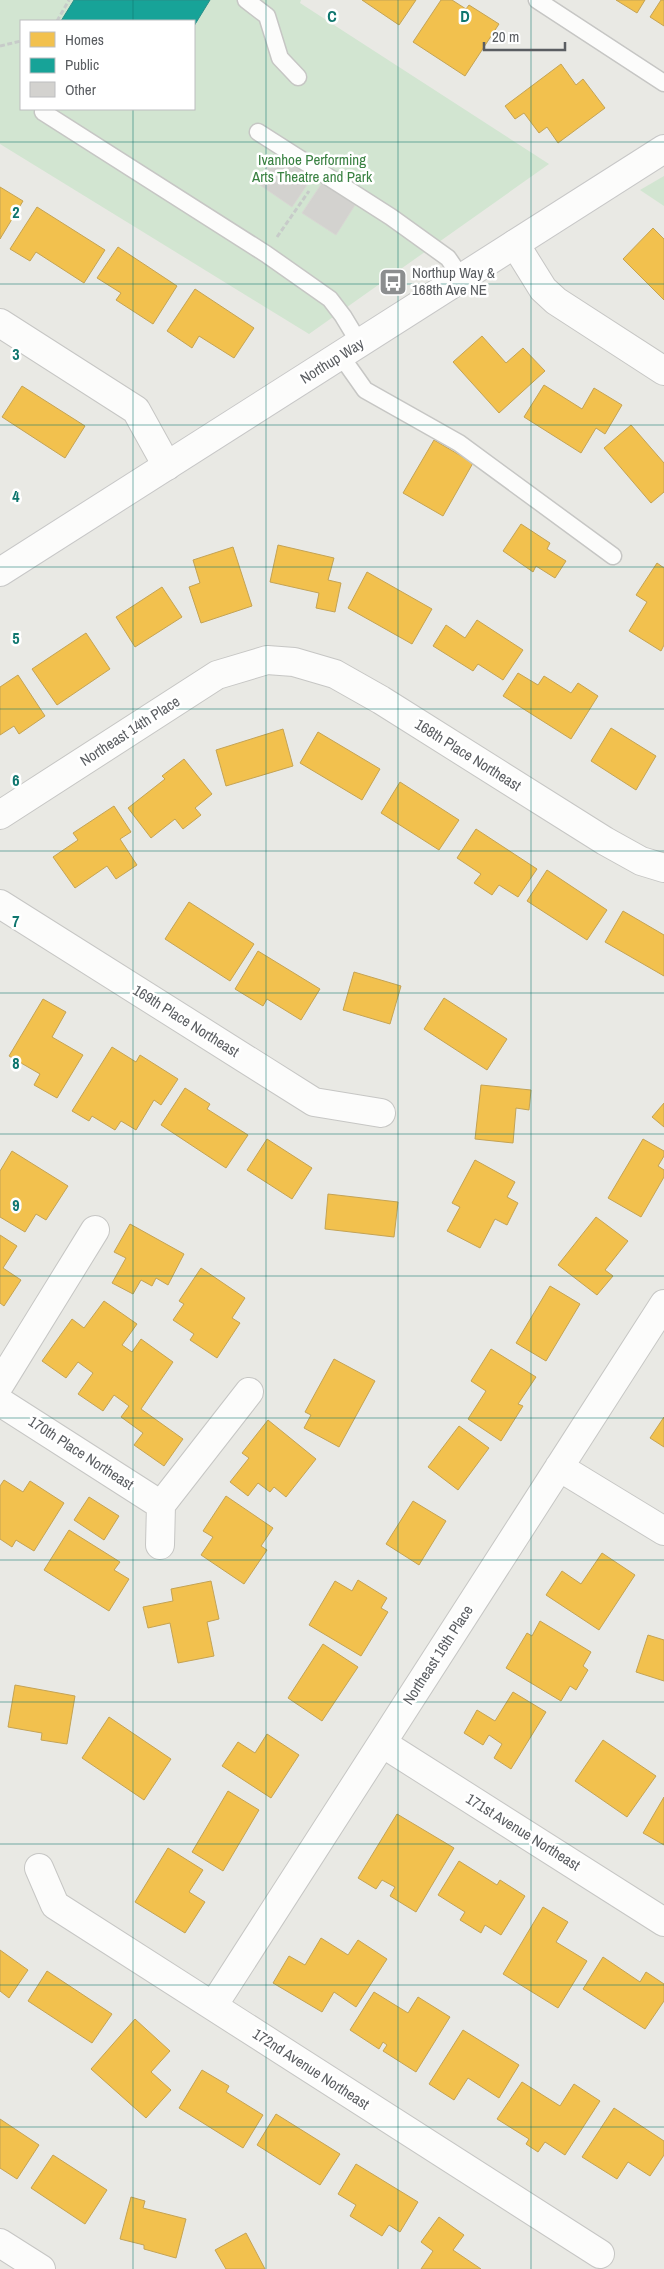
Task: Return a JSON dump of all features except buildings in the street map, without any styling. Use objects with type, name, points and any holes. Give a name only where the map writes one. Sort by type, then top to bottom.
[{"type":"street","name":"Northup Way","points":[[0,572],[664,149]]},
{"type":"street","points":[[515,244],[543,289],[556,301],[664,371]]},
{"type":"street","points":[[0,323],[136,410],[167,466]]},
{"type":"street","name":"Northeast 14th Place","points":[[0,815],[217,675],[267,660]]},
{"type":"street","name":"168th Place Northeast","points":[[267,660],[294,662],[335,674],[381,700],[605,842],[641,861],[664,868]]},
{"type":"street","name":"169th Place Northeast","points":[[0,904],[314,1102],[381,1113]]},
{"type":"street","points":[[0,1384],[95,1230]]},
{"type":"street","name":"Northeast 16th Place","points":[[213,2006],[664,1304]]},
{"type":"street","points":[[160,1545],[161,1505],[249,1392]]},
{"type":"street","name":"170th Place Northeast","points":[[0,1402],[161,1505]]},
{"type":"street","points":[[559,1467],[664,1531]]},
{"type":"street","name":"171st Avenue Northeast","points":[[382,1743],[664,1922]]},
{"type":"street","name":"172nd Avenue Northeast","points":[[40,1868],[55,1906],[600,2254]]},
{"type":"street","points":[[0,2243],[41,2269]]},
{"type":"lane","points":[[246,0],[267,16],[280,58],[298,76]]},
{"type":"lane","points":[[537,0],[664,83]]},
{"type":"lane","points":[[44,110],[43,112],[266,254],[330,299],[343,316],[350,350],[366,390],[459,443],[613,556]]},
{"type":"lane","points":[[258,132],[360,196],[448,258],[461,277]]},
{"type":"path","points":[[58,20],[69,0]]},
{"type":"path","points":[[0,46],[20,41]]},
{"type":"path","points":[[266,254],[322,172]]},
{"type":"green space","name":"Ivanhoe Performing Arts Theatre and Park","points":[[0,0],[301,0],[300,3],[549,164],[309,334],[0,144]]},
{"type":"green space","points":[[664,176],[664,206],[640,190]]},
{"type":"place","name":"Northup Way & 168th Ave NE","points":[[393,282]]}]
